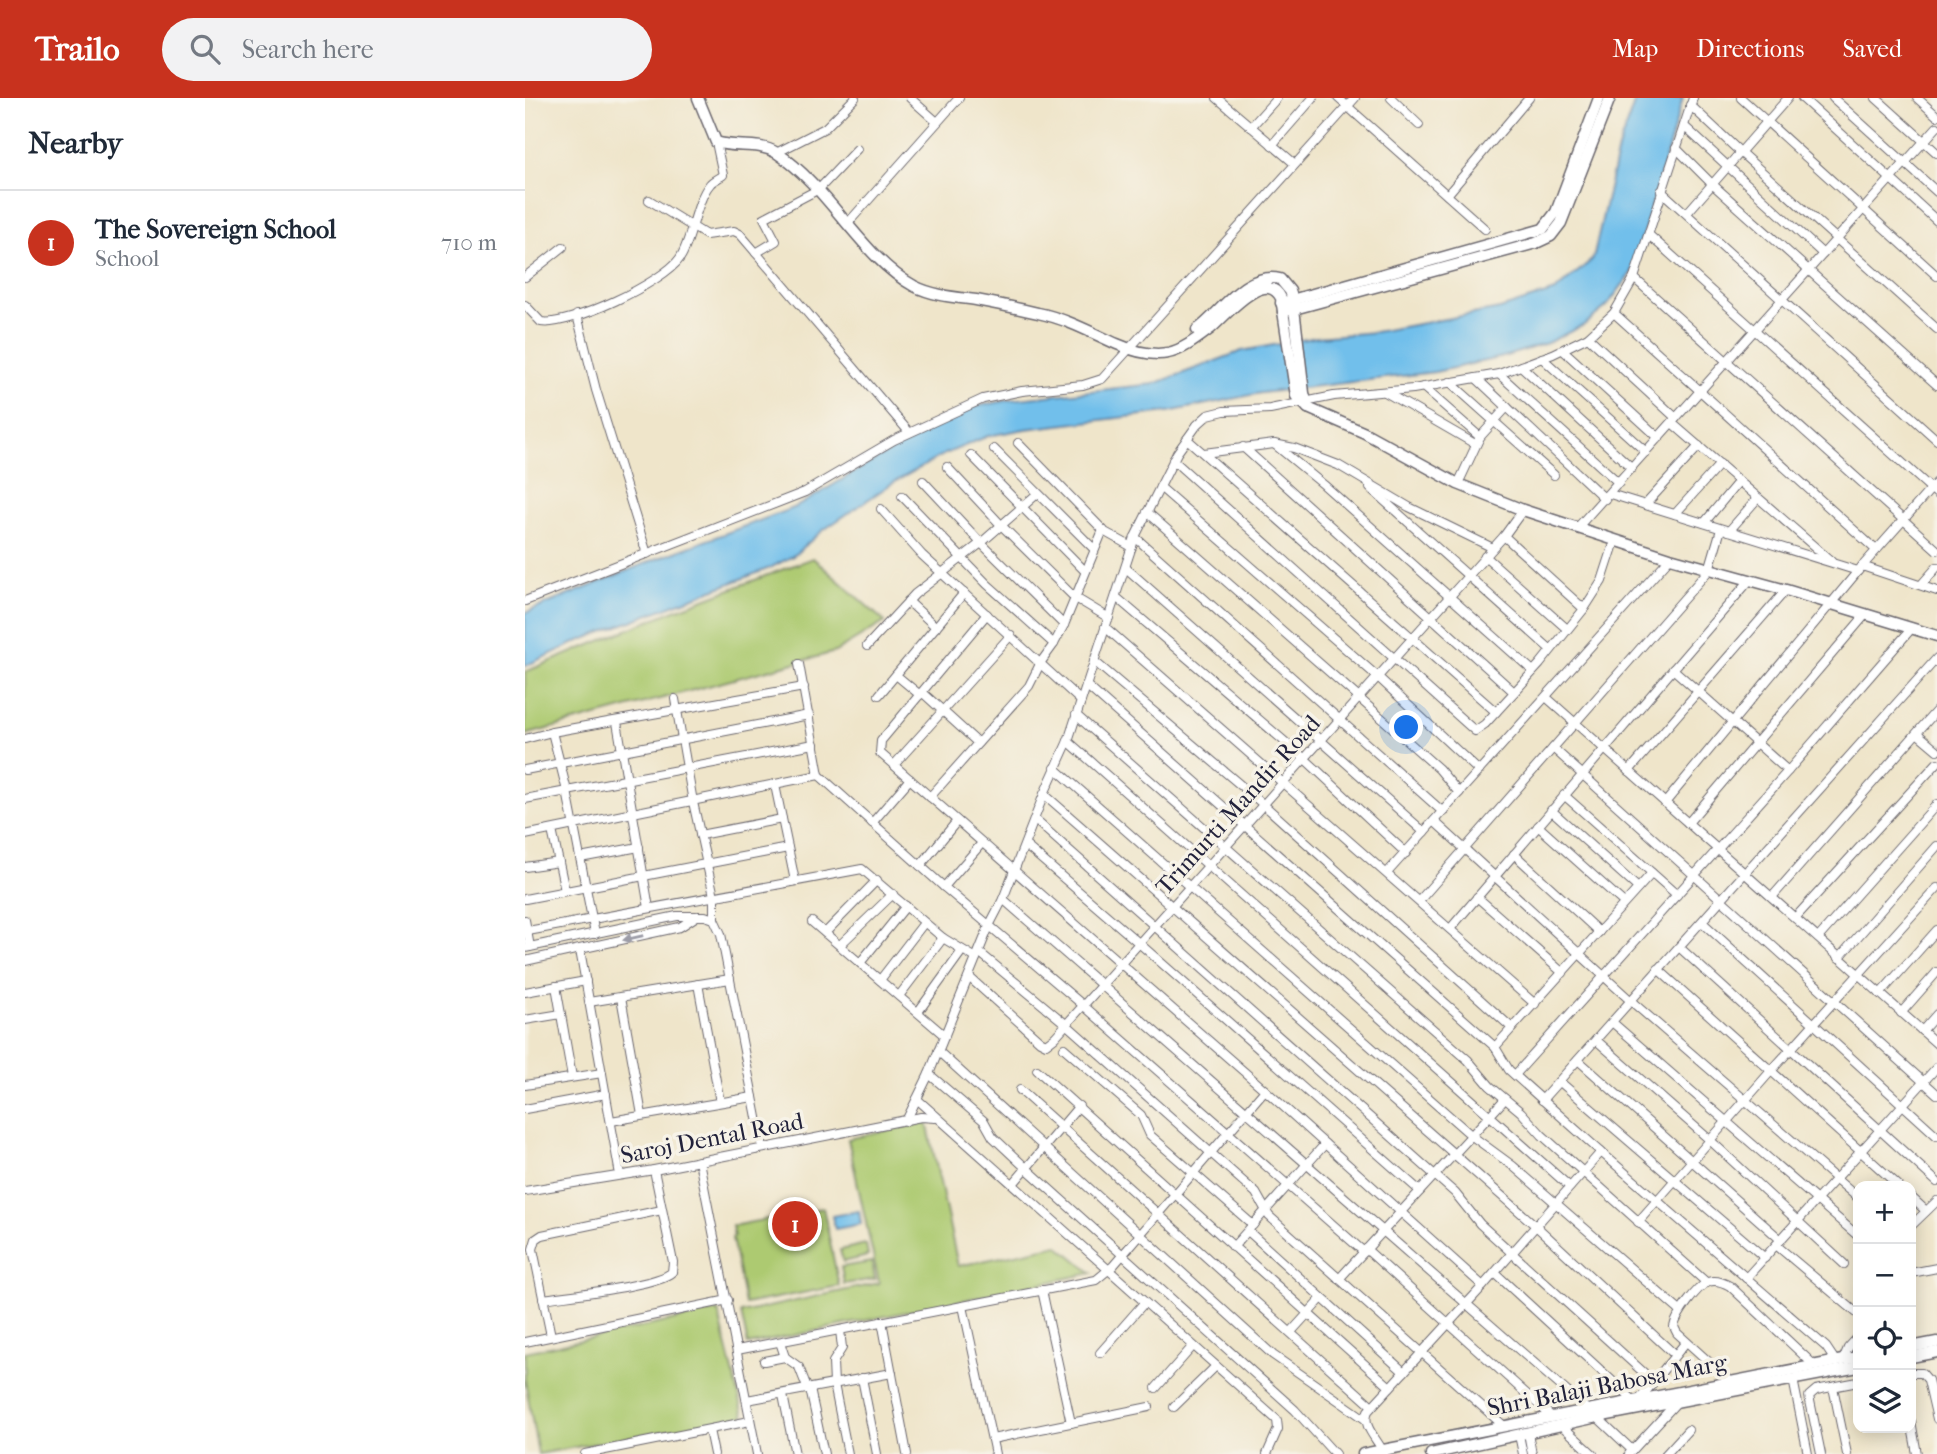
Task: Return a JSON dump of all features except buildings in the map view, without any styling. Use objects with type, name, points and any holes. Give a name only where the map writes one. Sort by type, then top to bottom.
[{"type":"street","points":[[525,305],[544,323],[577,315],[627,296],[666,272],[682,254],[710,184],[723,175],[716,142],[698,98]]},
{"type":"street","points":[[776,153],[825,128],[855,98]]},
{"type":"street","points":[[910,98],[937,122]]},
{"type":"street","points":[[848,223],[959,98]]},
{"type":"street","points":[[1251,127],[1277,98]]},
{"type":"street","points":[[1272,145],[1313,98]]},
{"type":"street","points":[[1338,98],[1485,229]]},
{"type":"street","points":[[525,601],[805,492],[909,432],[954,411],[1000,395],[1094,383],[1101,379],[1355,98]]},
{"type":"street","points":[[1391,98],[1419,125]]},
{"type":"street","points":[[1447,195],[1529,98]]},
{"type":"street","points":[[1288,306],[1543,229],[1556,212],[1599,98]]},
{"type":"street","points":[[1288,306],[1537,243],[1551,236],[1561,223],[1609,98]]},
{"type":"street","points":[[1741,98],[1937,276]]},
{"type":"street","points":[[1686,213],[1788,98]]},
{"type":"street","points":[[1802,98],[1937,221]]},
{"type":"street","points":[[1833,98],[1937,192]]},
{"type":"street","points":[[1876,98],[1937,153]]},
{"type":"street","points":[[1917,98],[1937,116]]},
{"type":"street","points":[[1224,100],[1295,164]]},
{"type":"street","points":[[907,1121],[1068,741],[1135,537],[1173,460],[1208,415],[1244,409],[1270,409],[1303,400],[1423,387],[1499,374],[1563,350],[1588,337],[1614,313],[1635,278],[1692,101],[1740,152],[1937,329]]},
{"type":"street","points":[[1684,125],[1823,254]]},
{"type":"street","points":[[1577,528],[1937,127]]},
{"type":"street","points":[[716,142],[757,145],[776,153],[819,189],[889,267],[917,287],[938,295],[1061,318],[1129,349],[1167,353],[1192,341],[1221,320],[1242,299],[1258,290],[1271,288],[1288,306],[1303,400]]},
{"type":"street","points":[[1676,148],[1712,184],[1937,385]]},
{"type":"street","points":[[756,253],[776,242],[764,218],[819,189],[857,149]]},
{"type":"street","points":[[1661,191],[1937,440]]},
{"type":"street","points":[[649,200],[710,236],[736,231],[909,432]]},
{"type":"street","points":[[1649,235],[1935,488],[1876,550],[1665,803]]},
{"type":"street","points":[[525,277],[563,247]]},
{"type":"street","points":[[1635,278],[1937,550]]},
{"type":"street","points":[[1614,313],[1876,550]]},
{"type":"street","points":[[577,315],[596,390],[647,554]]},
{"type":"street","points":[[1588,337],[1699,446],[1833,564]]},
{"type":"street","points":[[1563,350],[1659,438]]},
{"type":"street","points":[[1542,358],[1646,452]]},
{"type":"street","points":[[1521,366],[1632,468]]},
{"type":"street","points":[[1499,374],[1619,483]]},
{"type":"street","points":[[1476,378],[1607,496],[1675,514],[1833,564],[1937,591]]},
{"type":"street","points":[[1450,382],[1554,475]]},
{"type":"street","points":[[1423,387],[1478,440]]},
{"type":"street","points":[[1385,392],[1478,440]]},
{"type":"street","points":[[1303,400],[1458,484],[1523,510],[1709,570],[1786,590],[1937,636]]},
{"type":"street","points":[[1458,484],[1478,440],[1507,407]]},
{"type":"street","points":[[1187,439],[1496,712]]},
{"type":"street","points":[[1018,443],[1103,530],[1132,547]]},
{"type":"street","points":[[1204,453],[1274,444],[1294,448],[1354,473],[1409,507],[1493,548]]},
{"type":"street","points":[[1274,444],[1324,485],[1533,671]]},
{"type":"street","points":[[1645,505],[1699,446]]},
{"type":"street","points":[[1243,447],[1514,692]]},
{"type":"street","points":[[994,449],[1094,549]]},
{"type":"street","points":[[971,455],[1085,571]]},
{"type":"street","points":[[1173,460],[1475,731],[1533,671],[1584,609],[1602,580],[1615,541]]},
{"type":"street","points":[[1675,514],[1720,464]]},
{"type":"street","points":[[947,467],[1002,526],[1075,597],[1107,622],[1535,1004]]},
{"type":"street","points":[[1354,473],[1550,649]]},
{"type":"street","points":[[923,481],[1064,625]]},
{"type":"street","points":[[1704,523],[1739,481]]},
{"type":"street","points":[[1160,487],[1378,677],[1479,771]]},
{"type":"street","points":[[867,646],[908,601],[1002,526],[1037,494]]},
{"type":"street","points":[[902,496],[962,559],[1054,644]]},
{"type":"street","points":[[1419,901],[1709,570],[1725,530],[1758,498]]},
{"type":"street","points":[[881,509],[905,539],[942,575],[1081,701]]},
{"type":"street","name":"Trimurti Mandir Road","points":[[969,976],[1044,1044],[1049,1042],[1103,986],[1449,598],[1504,536],[1523,510]]},
{"type":"street","points":[[1147,512],[1439,769],[1459,793]]},
{"type":"street","points":[[930,797],[1023,694],[1064,625],[1103,530]]},
{"type":"street","points":[[1504,536],[1584,609]]},
{"type":"street","points":[[1135,537],[1443,811]]},
{"type":"street","points":[[1485,556],[1567,629]]},
{"type":"street","points":[[1387,873],[1670,558]]},
{"type":"street","points":[[1921,585],[1937,567]]},
{"type":"street","points":[[1126,568],[1424,832]]},
{"type":"street","points":[[1450,929],[1749,581]]},
{"type":"street","points":[[1629,771],[1786,590]]},
{"type":"street","points":[[880,695],[964,593]]},
{"type":"street","points":[[1116,597],[1305,759],[1405,853]]},
{"type":"street","points":[[908,601],[936,627]]},
{"type":"street","points":[[987,614],[879,745],[880,753],[1265,1090],[1483,1286]]},
{"type":"street","points":[[1688,823],[1865,614]]},
{"type":"street","points":[[1515,1075],[1788,771],[1912,628]]},
{"type":"street","points":[[894,765],[1011,635]]},
{"type":"street","points":[[1542,1100],[1937,658]]},
{"type":"street","points":[[1094,661],[1264,805],[1513,1028]]},
{"type":"street","points":[[799,664],[819,775],[944,887],[1449,1323],[1593,1454]]},
{"type":"street","points":[[1673,669],[1788,771]]},
{"type":"street","points":[[896,674],[978,743]]},
{"type":"street","points":[[1086,685],[1495,1047],[1515,1075],[1542,1100],[1839,1361],[1853,1342]]},
{"type":"street","points":[[525,739],[804,687]]},
{"type":"street","points":[[1546,697],[1937,1044]]},
{"type":"street","points":[[675,699],[693,802],[714,896],[714,919],[721,934],[764,1148]]},
{"type":"street","points":[[1772,897],[1937,710]]},
{"type":"street","points":[[525,771],[809,715]]},
{"type":"street","points":[[1076,715],[1468,1060],[1490,1086],[1707,1283]]},
{"type":"street","points":[[617,722],[649,908]]},
{"type":"street","points":[[552,732],[567,790],[595,934]]},
{"type":"street","points":[[1918,734],[1937,750]]},
{"type":"street","points":[[1068,741],[1570,1188]]},
{"type":"street","points":[[525,799],[814,744]]},
{"type":"street","points":[[1553,748],[1937,1094]]},
{"type":"street","points":[[1795,918],[1937,763]]},
{"type":"street","points":[[1055,768],[1472,1136],[1514,1166],[1680,1311]]},
{"type":"street","points":[[525,835],[819,775]]},
{"type":"street","points":[[872,823],[910,779]]},
{"type":"street","points":[[775,785],[795,881]]},
{"type":"street","points":[[1044,794],[1536,1226],[1675,1355]]},
{"type":"street","points":[[1564,795],[1677,895]]},
{"type":"street","points":[[1818,938],[1937,804]]},
{"type":"street","points":[[1551,810],[1638,888]]},
{"type":"street","points":[[700,835],[782,819]]},
{"type":"street","points":[[1034,819],[1455,1193],[1480,1224],[1654,1382]]},
{"type":"street","points":[[920,866],[957,821]]},
{"type":"street","points":[[1434,821],[1631,1001],[1853,1194]]},
{"type":"street","points":[[1538,826],[1624,903]]},
{"type":"street","points":[[552,830],[565,891]]},
{"type":"street","points":[[944,887],[982,843]]},
{"type":"street","points":[[1025,845],[1420,1191]]},
{"type":"street","points":[[1839,958],[1937,846]]},
{"type":"street","points":[[580,858],[639,847]]},
{"type":"street","points":[[525,899],[788,848]]},
{"type":"street","points":[[1514,854],[1599,932]]},
{"type":"street","points":[[525,867],[559,862]]},
{"type":"street","points":[[528,932],[862,869],[943,938],[962,951],[978,955],[1067,1025],[1256,1193],[1266,1211],[1504,1426]]},
{"type":"street","points":[[1495,1047],[1652,873]]},
{"type":"street","points":[[825,933],[877,880]]},
{"type":"street","points":[[1638,1222],[1937,888]]},
{"type":"street","points":[[840,945],[893,894]]},
{"type":"street","points":[[1477,897],[1563,973]]},
{"type":"street","points":[[1003,899],[1467,1303],[1631,1452],[1677,1402]]},
{"type":"street","points":[[860,963],[906,906]]},
{"type":"street","points":[[525,920],[528,947],[677,916],[714,919]]},
{"type":"street","points":[[525,961],[680,927],[697,916]]},
{"type":"street","points":[[812,922],[945,1036]]},
{"type":"street","points":[[1702,922],[1937,1136]]},
{"type":"street","points":[[880,980],[924,923]]},
{"type":"street","points":[[1880,994],[1937,930]]},
{"type":"street","points":[[899,996],[943,938]]},
{"type":"street","points":[[1679,947],[1937,1182]]},
{"type":"street","points":[[580,950],[620,1175]]},
{"type":"street","points":[[918,1012],[962,951]]},
{"type":"street","points":[[1658,969],[1894,1181]]},
{"type":"street","points":[[1901,1013],[1937,972]]},
{"type":"street","points":[[589,1002],[730,979]]},
{"type":"street","points":[[525,992],[586,981]]},
{"type":"street","points":[[698,984],[720,1102]]},
{"type":"street","points":[[556,986],[572,1077]]},
{"type":"street","points":[[621,997],[642,1115]]},
{"type":"street","points":[[525,1020],[561,1014]]},
{"type":"street","points":[[1922,1031],[1937,1014]]},
{"type":"street","points":[[1612,1022],[1853,1232]]},
{"type":"street","points":[[1596,1040],[1711,1141],[1844,1264]]},
{"type":"street","points":[[1064,1048],[1141,1115],[1150,1135],[1404,1372]]},
{"type":"street","points":[[938,1051],[1272,1355],[1365,1419],[1381,1451]]},
{"type":"street","points":[[1578,1060],[1693,1161],[1853,1310]]},
{"type":"street","points":[[1747,1278],[1937,1067]]},
{"type":"street","points":[[1037,1070],[1390,1387]]},
{"type":"street","points":[[525,1085],[602,1073]]},
{"type":"street","points":[[929,1074],[984,1121],[993,1137],[1121,1256],[1295,1410],[1335,1454]]},
{"type":"street","points":[[1559,1081],[1765,1258]]},
{"type":"street","points":[[1020,1090],[1373,1406]]},
{"type":"street","points":[[737,1350],[1096,1280],[1108,1271],[1265,1090]]},
{"type":"street","points":[[525,1109],[606,1094]]},
{"type":"street","points":[[611,1121],[753,1097]]},
{"type":"street","points":[[917,1099],[1277,1420],[1277,1429],[1267,1454]]},
{"type":"street","points":[[1339,1279],[1505,1099]]},
{"type":"street","points":[[1013,1184],[1079,1106]]},
{"type":"street","name":"Saroj Dental Road","points":[[525,1191],[654,1170],[926,1116],[937,1118]]},
{"type":"street","points":[[1233,1247],[1325,1144]]},
{"type":"street","points":[[1365,1419],[1373,1406],[1601,1152]]},
{"type":"street","points":[[699,1161],[757,1454]]},
{"type":"street","points":[[543,1299],[632,1285],[669,1275],[674,1268],[654,1170]]},
{"type":"street","points":[[1916,1221],[1937,1201]]},
{"type":"street","points":[[1916,1202],[1926,1211]]},
{"type":"street","points":[[551,1336],[533,1249],[536,1239],[542,1235],[662,1210]]},
{"type":"street","points":[[1916,1272],[1937,1268]]},
{"type":"street","points":[[1495,1273],[1636,1401],[1686,1342]]},
{"type":"street","points":[[1731,1382],[1686,1342],[1674,1326],[1680,1311],[1707,1283],[1723,1282],[1730,1286],[1815,1366]]},
{"type":"street","points":[[1042,1290],[1071,1423]]},
{"type":"street","points":[[1291,1332],[1322,1298]]},
{"type":"street","points":[[525,1342],[728,1300]]},
{"type":"street","points":[[1100,1353],[1144,1303]]},
{"type":"street","points":[[963,1306],[995,1454]]},
{"type":"street","points":[[882,1321],[907,1454]]},
{"type":"street","points":[[840,1330],[842,1348],[832,1362],[848,1454]]},
{"type":"street","points":[[780,1342],[785,1357],[799,1367],[809,1390],[824,1454]]},
{"type":"street","points":[[1156,1388],[1193,1346]]},
{"type":"street","points":[[1916,1348],[1936,1350]]},
{"type":"street","points":[[1916,1356],[1936,1350]]},
{"type":"street","points":[[764,1361],[785,1357]]},
{"type":"street","name":"Shri Balaji Babosa Marg","points":[[1592,1414],[1636,1401],[1853,1358]]},
{"type":"street","points":[[1174,1407],[1216,1366]]},
{"type":"street","name":"Shri Balaji Babosa Marg","points":[[1363,1454],[1504,1426],[1557,1421],[1677,1402],[1853,1368]]},
{"type":"street","points":[[747,1400],[892,1373]]},
{"type":"street","points":[[1916,1373],[1922,1373],[1928,1380],[1937,1419]]},
{"type":"street","points":[[862,1378],[877,1454]]},
{"type":"street","points":[[1793,1379],[1808,1454]]},
{"type":"street","points":[[1821,1454],[1809,1396],[1816,1390],[1853,1383]]},
{"type":"street","points":[[1833,1387],[1847,1454]]},
{"type":"street","points":[[783,1395],[795,1454]]},
{"type":"street","points":[[992,1439],[1149,1407]]},
{"type":"street","points":[[585,1454],[750,1421]]},
{"type":"street","name":"Shri Balaji Babosa Marg","points":[[1431,1454],[1454,1452],[1523,1434],[1557,1421]]},
{"type":"street","points":[[709,1430],[714,1454]]},
{"type":"street","points":[[1666,1454],[1688,1430]]},
{"type":"street","points":[[1913,1433],[1917,1454]]},
{"type":"street","points":[[1523,1434],[1523,1454]]},
{"type":"street","points":[[1523,1434],[1532,1454]]},
{"type":"street","points":[[1450,1437],[1454,1452]]},
{"type":"green space","points":[[813,558],[885,622],[835,652],[525,735],[525,672],[670,612]]},
{"type":"green space","points":[[927,1122],[958,1266],[1058,1245],[1092,1273],[748,1345],[741,1313],[879,1283],[848,1139]]},
{"type":"green space","points":[[823,1208],[839,1286],[745,1304],[732,1226]]},
{"type":"green space","points":[[866,1244],[868,1256],[843,1262],[840,1250]]},
{"type":"green space","points":[[872,1262],[875,1279],[844,1284],[841,1267]]},
{"type":"green space","points":[[718,1311],[744,1416],[538,1454],[525,1380],[525,1352]]},
{"type":"water","points":[[1636,98],[1683,98],[1632,272],[1606,307],[1584,325],[1547,343],[1503,357],[1435,372],[1261,393],[1168,412],[988,436],[945,454],[891,484],[822,531],[793,556],[770,568],[579,641],[525,666],[525,613],[651,561],[796,507],[937,423],[973,407],[1010,400],[1154,384],[1242,351],[1317,337],[1375,332],[1500,309],[1555,291],[1593,259],[1618,149]]},
{"type":"water","points":[[859,1211],[861,1224],[835,1229],[832,1216]]},
{"type":"place","name":"The Sovereign School","points":[[795,1224]]}]
